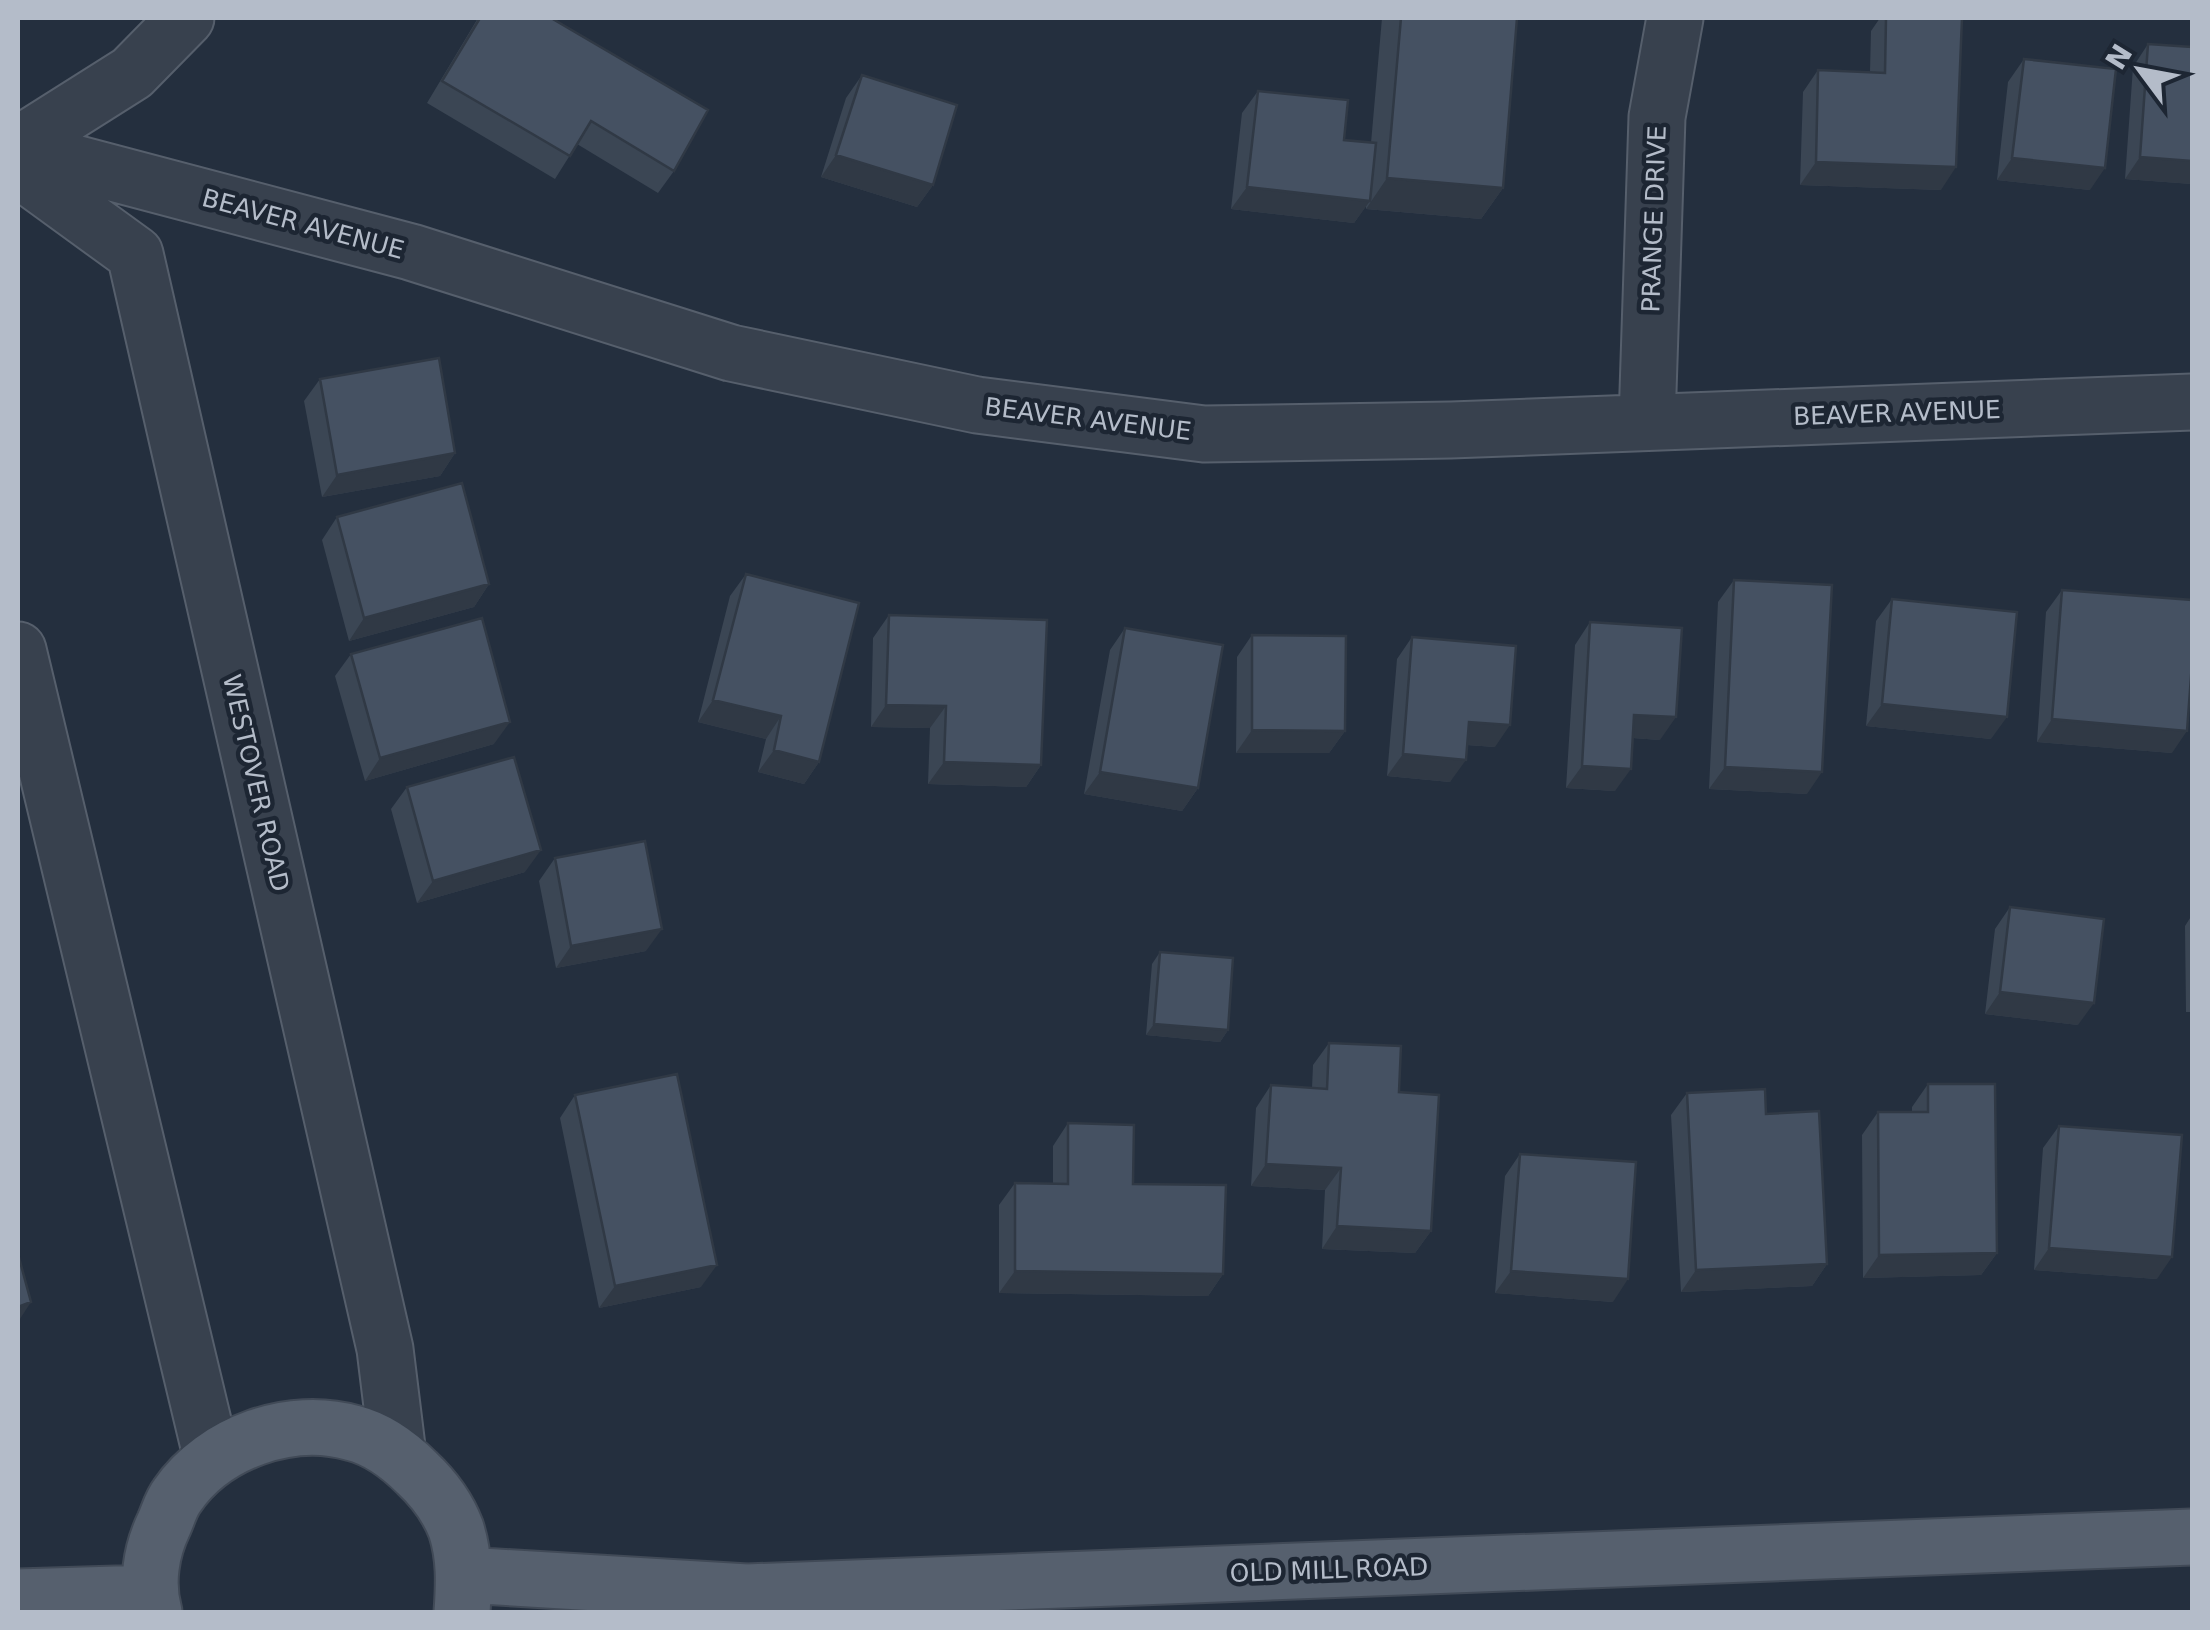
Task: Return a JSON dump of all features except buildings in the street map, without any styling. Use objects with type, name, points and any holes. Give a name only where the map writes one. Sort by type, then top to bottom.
[{"type":"main road","name":"OLD MILL ROAD","points":[[18,1596],[152,1603],[156,1542],[177,1496],[212,1459],[256,1436],[304,1426],[354,1433],[398,1455],[432,1488],[456,1529],[463,1594],[752,1602],[2192,1537]]},
{"type":"street","points":[[18,147],[132,73],[186,18]]},
{"type":"street","name":"PRANGE DRIVE","points":[[1647,422],[1657,117],[1675,18]]},
{"type":"street","name":"BEAVER AVENUE","points":[[18,147],[411,252],[731,353],[977,406],[1204,434],[1452,430],[2192,402]]},
{"type":"street","name":"WESTOVER ROAD","points":[[18,169],[135,254],[386,1349],[398,1455]]},
{"type":"street","points":[[18,650],[212,1459]]}]
